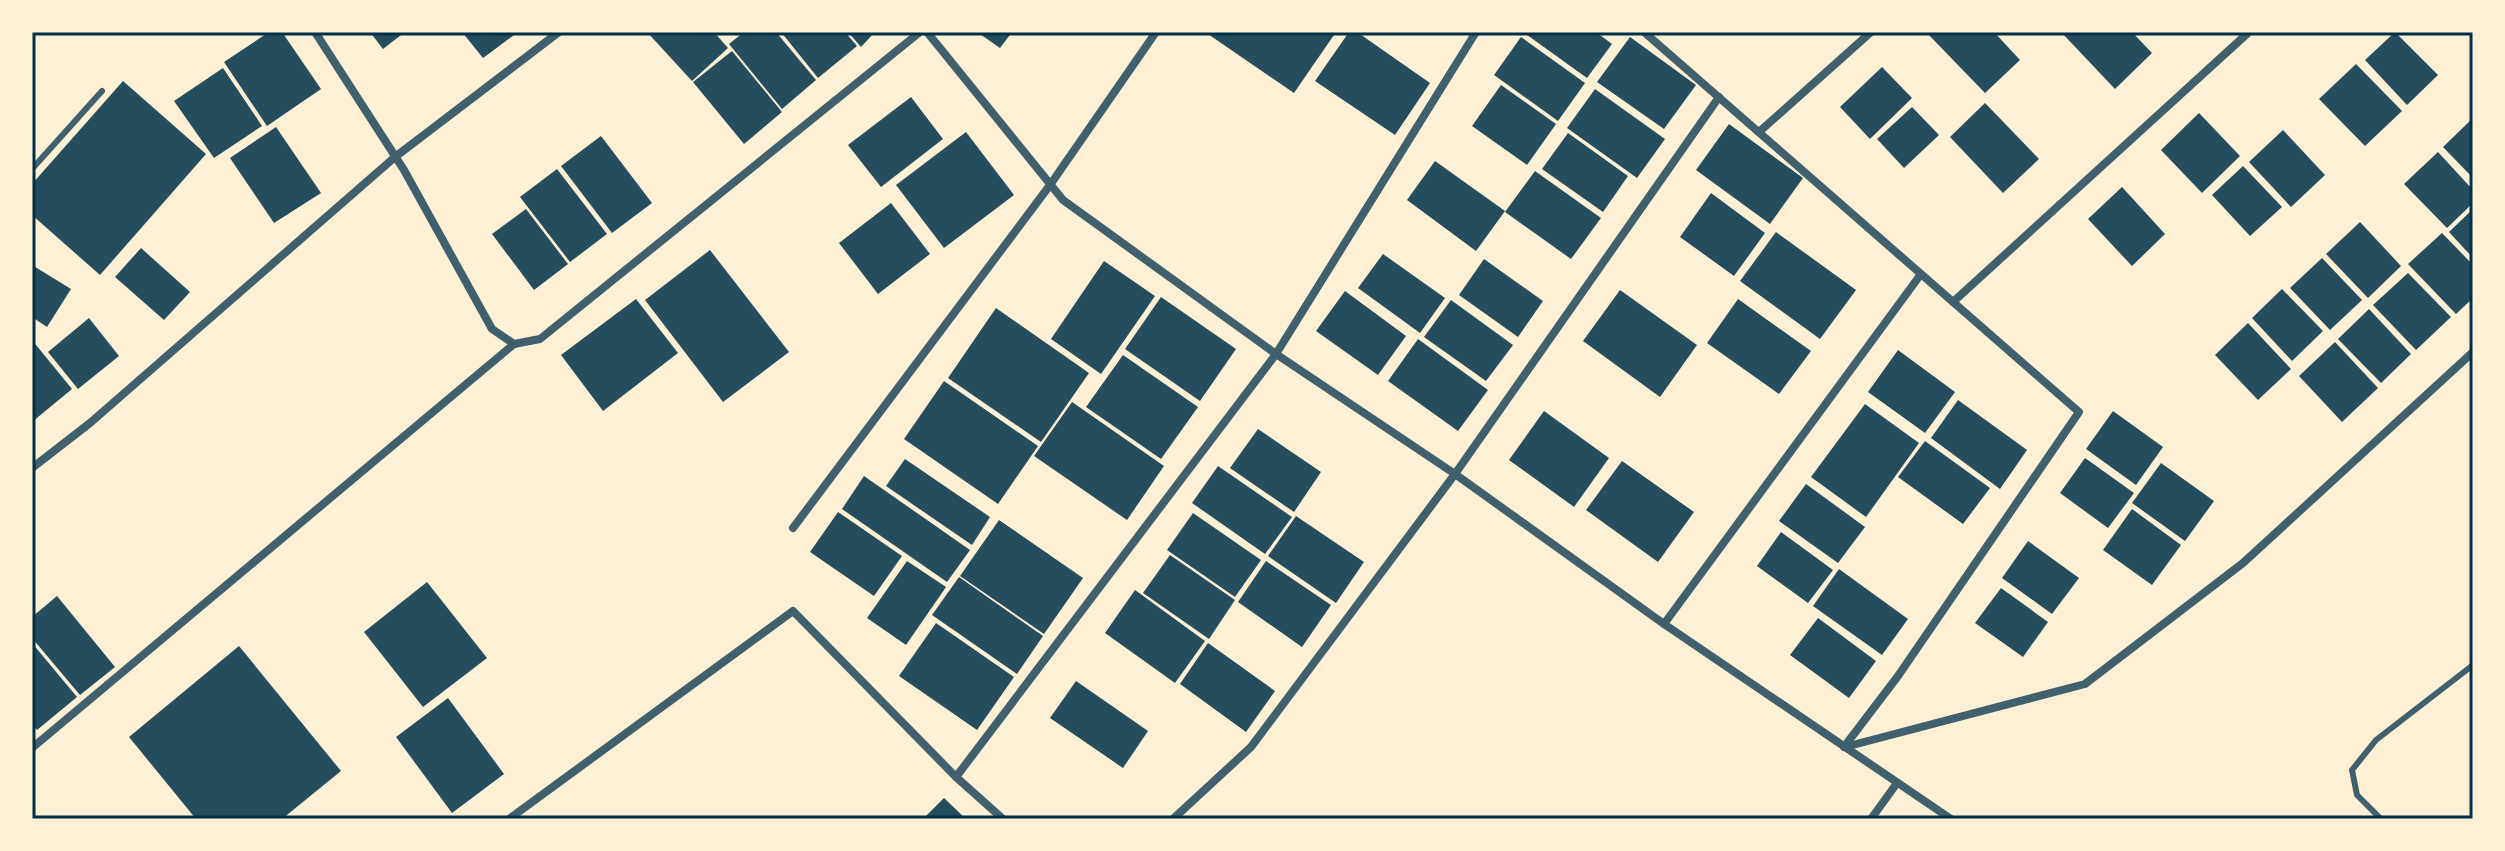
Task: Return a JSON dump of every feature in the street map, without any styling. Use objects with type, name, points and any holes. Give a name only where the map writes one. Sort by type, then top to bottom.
[{"type":"street","points":[[315,32],[395,157],[492,329],[514,344]]},
{"type":"street","points":[[32,468],[90,423],[395,157],[559,32]]},
{"type":"street","points":[[32,748],[514,344],[540,339],[920,32]]},
{"type":"street","points":[[927,32],[1063,200],[1276,354],[1455,474],[1664,624],[1951,819]]},
{"type":"street","points":[[793,528],[1050,185],[1156,32]]},
{"type":"street","points":[[956,777],[1276,354],[1476,32]]},
{"type":"street","points":[[1644,32],[2079,412],[1898,676],[1844,747]]},
{"type":"street","points":[[1759,132],[1871,32]]},
{"type":"street","points":[[1953,302],[2249,32]]},
{"type":"street","points":[[1173,819],[1251,747],[1455,474],[1719,97]]},
{"type":"street","points":[[1664,624],[1921,274]]},
{"type":"street","points":[[1844,747],[2085,684],[2243,563],[2473,352]]},
{"type":"street","points":[[509,819],[793,611],[956,777],[1003,819]]},
{"type":"street","points":[[1871,819],[1897,783]]},
{"type":"lane","points":[[32,169],[102,91]]},
{"type":"lane","points":[[2381,819],[2357,795],[2352,770],[2376,740],[2473,665]]},
{"type":"building","points":[[269,32],[282,32],[321,89],[267,126],[224,62]]},
{"type":"building","points":[[370,32],[405,32],[383,49]]},
{"type":"building","points":[[462,32],[518,32],[483,58]]},
{"type":"building","points":[[647,32],[714,32],[728,48],[692,81]]},
{"type":"building","points":[[744,32],[776,32],[816,80],[782,109],[729,44]]},
{"type":"building","points":[[781,32],[845,32],[857,46],[818,78]]},
{"type":"building","points":[[848,32],[875,32],[861,47]]},
{"type":"building","points":[[977,32],[1012,32],[1000,48]]},
{"type":"building","points":[[1205,32],[1336,32],[1294,93]]},
{"type":"building","points":[[1349,32],[1357,32],[1430,83],[1395,135],[1315,81]]},
{"type":"building","points":[[1523,32],[1596,32],[1612,44],[1587,78]]},
{"type":"building","points":[[1926,32],[1994,32],[2020,60],[1985,93]]},
{"type":"building","points":[[2061,32],[2132,32],[2152,53],[2115,89]]},
{"type":"building","points":[[2395,32],[2438,75],[2407,105],[2365,60]]},
{"type":"building","points":[[1521,37],[1585,83],[1558,121],[1494,75]]},
{"type":"building","points":[[1630,37],[1696,85],[1664,129],[1597,82]]},
{"type":"building","points":[[732,51],[782,112],[744,144],[693,82]]},
{"type":"building","points":[[2356,64],[2402,111],[2365,146],[2319,99]]},
{"type":"building","points":[[1882,67],[1912,98],[1870,139],[1840,107]]},
{"type":"building","points":[[223,68],[262,126],[214,158],[174,101]]},
{"type":"building","points":[[123,81],[206,154],[100,275],[32,215],[32,184]]},
{"type":"building","points":[[1501,85],[1556,124],[1527,165],[1472,126]]},
{"type":"building","points":[[1595,89],[1665,139],[1637,178],[1567,128]]},
{"type":"building","points":[[911,97],[943,139],[881,187],[848,145]]},
{"type":"building","points":[[1985,103],[2039,159],[2003,193],[1950,137]]},
{"type":"building","points":[[1912,107],[1939,135],[1904,168],[1877,139]]},
{"type":"building","points":[[2199,113],[2240,156],[2202,193],[2161,150]]},
{"type":"building","points":[[2473,118],[2473,178],[2443,147]]},
{"type":"building","points":[[1729,124],[1803,178],[1770,224],[1696,170]]},
{"type":"building","points":[[276,127],[321,193],[274,223],[230,158]]},
{"type":"building","points":[[2283,130],[2325,175],[2291,207],[2249,162]]},
{"type":"building","points":[[966,132],[1014,195],[944,248],[896,185]]},
{"type":"building","points":[[1568,133],[1628,176],[1603,212],[1542,169]]},
{"type":"building","points":[[601,136],[652,203],[612,233],[561,166]]},
{"type":"building","points":[[2438,152],[2473,190],[2473,203],[2447,228],[2404,184]]},
{"type":"building","points":[[1435,161],[1505,211],[1476,251],[1407,200]]},
{"type":"building","points":[[2243,166],[2282,207],[2250,236],[2212,195]]},
{"type":"building","points":[[557,169],[607,234],[570,262],[520,197]]},
{"type":"building","points":[[1535,171],[1601,218],[1571,259],[1505,212]]},
{"type":"building","points":[[2122,187],[2165,234],[2132,266],[2088,219]]},
{"type":"building","points":[[1711,193],[1765,233],[1734,276],[1680,237]]},
{"type":"building","points":[[891,203],[930,254],[878,294],[839,243]]},
{"type":"building","points":[[526,209],[568,264],[534,290],[492,234]]},
{"type":"building","points":[[2473,209],[2473,258],[2449,232]]},
{"type":"building","points":[[2360,222],[2401,266],[2368,298],[2326,254]]},
{"type":"building","points":[[1776,232],[1856,290],[1820,339],[1740,281]]},
{"type":"building","points":[[2442,233],[2473,265],[2473,298],[2456,314],[2408,264]]},
{"type":"building","points":[[141,248],[190,292],[164,320],[115,277]]},
{"type":"building","points":[[710,250],[789,352],[723,402],[645,300]]},
{"type":"building","points":[[1383,254],[1445,298],[1420,333],[1358,288]]},
{"type":"building","points":[[2322,258],[2362,300],[2330,330],[2290,288]]},
{"type":"building","points":[[1484,259],[1543,301],[1518,337],[1459,295]]},
{"type":"building","points":[[1104,261],[1155,296],[1101,374],[1051,339]]},
{"type":"building","points":[[32,265],[71,289],[47,327],[32,317]]},
{"type":"building","points":[[2408,273],[2451,317],[2416,350],[2373,305]]},
{"type":"building","points":[[2282,289],[2323,331],[2292,361],[2252,318]]},
{"type":"building","points":[[1620,290],[1697,345],[1660,397],[1583,341]]},
{"type":"building","points":[[1345,291],[1406,336],[1378,375],[1316,331]]},
{"type":"building","points":[[1161,297],[1236,349],[1200,401],[1125,349]]},
{"type":"building","points":[[636,299],[678,353],[603,411],[561,355]]},
{"type":"building","points":[[1738,299],[1811,351],[1779,394],[1707,343]]},
{"type":"building","points":[[1451,300],[1513,345],[1486,381],[1424,337]]},
{"type":"building","points":[[996,308],[1089,373],[1041,442],[948,378]]},
{"type":"building","points":[[2369,309],[2411,354],[2381,383],[2338,339]]},
{"type":"building","points":[[89,318],[119,356],[78,389],[48,352]]},
{"type":"building","points":[[2248,323],[2291,369],[2258,400],[2215,355]]},
{"type":"building","points":[[1418,339],[1488,390],[1458,431],[1388,381]]},
{"type":"building","points":[[32,340],[72,389],[32,422]]},
{"type":"building","points":[[2335,342],[2378,388],[2342,422],[2299,376]]},
{"type":"building","points":[[1898,350],[1955,392],[1925,433],[1868,392]]},
{"type":"building","points":[[1123,355],[1198,407],[1161,459],[1086,407]]},
{"type":"building","points":[[944,381],[1038,446],[998,504],[904,439]]},
{"type":"building","points":[[1958,400],[2027,450],[2000,489],[1931,438]]},
{"type":"building","points":[[1072,402],[1164,466],[1127,520],[1034,456]]},
{"type":"building","points":[[1865,404],[1919,443],[1866,517],[1811,477]]},
{"type":"building","points":[[1544,411],[1609,458],[1574,507],[1509,460]]},
{"type":"building","points":[[2113,411],[2163,447],[2136,485],[2086,449]]},
{"type":"building","points":[[1258,429],[1321,472],[1294,512],[1230,468]]},
{"type":"building","points":[[1925,441],[1990,488],[1963,524],[1898,477]]},
{"type":"building","points":[[2085,458],[2134,493],[2108,528],[2060,493]]},
{"type":"building","points":[[905,459],[990,517],[972,545],[886,486]]},
{"type":"building","points":[[1622,461],[1694,512],[1658,562],[1586,510]]},
{"type":"building","points":[[2161,463],[2214,501],[2185,541],[2132,503]]},
{"type":"building","points":[[1218,466],[1292,517],[1265,554],[1192,503]]},
{"type":"building","points":[[864,476],[970,550],[947,582],[842,509]]},
{"type":"building","points":[[1806,484],[1865,527],[1838,563],[1779,521]]},
{"type":"building","points":[[2132,509],[2181,545],[2152,585],[2103,550]]},
{"type":"building","points":[[838,512],[902,556],[874,596],[810,552]]},
{"type":"building","points":[[1193,513],[1261,560],[1235,597],[1167,550]]},
{"type":"building","points":[[1296,516],[1364,562],[1336,603],[1268,556]]},
{"type":"building","points":[[999,520],[1083,578],[1044,634],[960,576]]},
{"type":"building","points":[[1781,532],[1833,570],[1808,603],[1757,566]]},
{"type":"building","points":[[2028,541],[2079,578],[2052,614],[2002,578]]},
{"type":"building","points":[[1170,555],[1235,600],[1209,639],[1143,593]]},
{"type":"building","points":[[907,561],[946,587],[906,645],[867,618]]},
{"type":"building","points":[[1266,561],[1331,605],[1302,647],[1238,602]]},
{"type":"building","points":[[1839,569],[1908,619],[1882,655],[1813,606]]},
{"type":"building","points":[[959,577],[1043,636],[1017,674],[932,615]]},
{"type":"building","points":[[427,582],[487,658],[423,707],[364,632]]},
{"type":"building","points":[[2001,588],[2048,622],[2023,657],[1975,623]]},
{"type":"building","points":[[1135,590],[1205,641],[1175,683],[1105,633]]},
{"type":"building","points":[[57,596],[115,667],[80,695],[32,638],[32,617]]},
{"type":"building","points":[[1818,618],[1876,661],[1849,698],[1790,655]]},
{"type":"building","points":[[936,623],[1014,677],[977,730],[899,676]]},
{"type":"building","points":[[32,643],[77,697],[37,730],[32,724]]},
{"type":"building","points":[[1208,643],[1275,691],[1246,732],[1180,684]]},
{"type":"building","points":[[239,646],[341,771],[282,819],[196,819],[129,737]]},
{"type":"building","points":[[1076,681],[1148,731],[1123,768],[1050,718]]},
{"type":"building","points":[[448,698],[504,774],[452,813],[396,737]]},
{"type":"building","points":[[944,798],[966,819],[923,819]]}]
